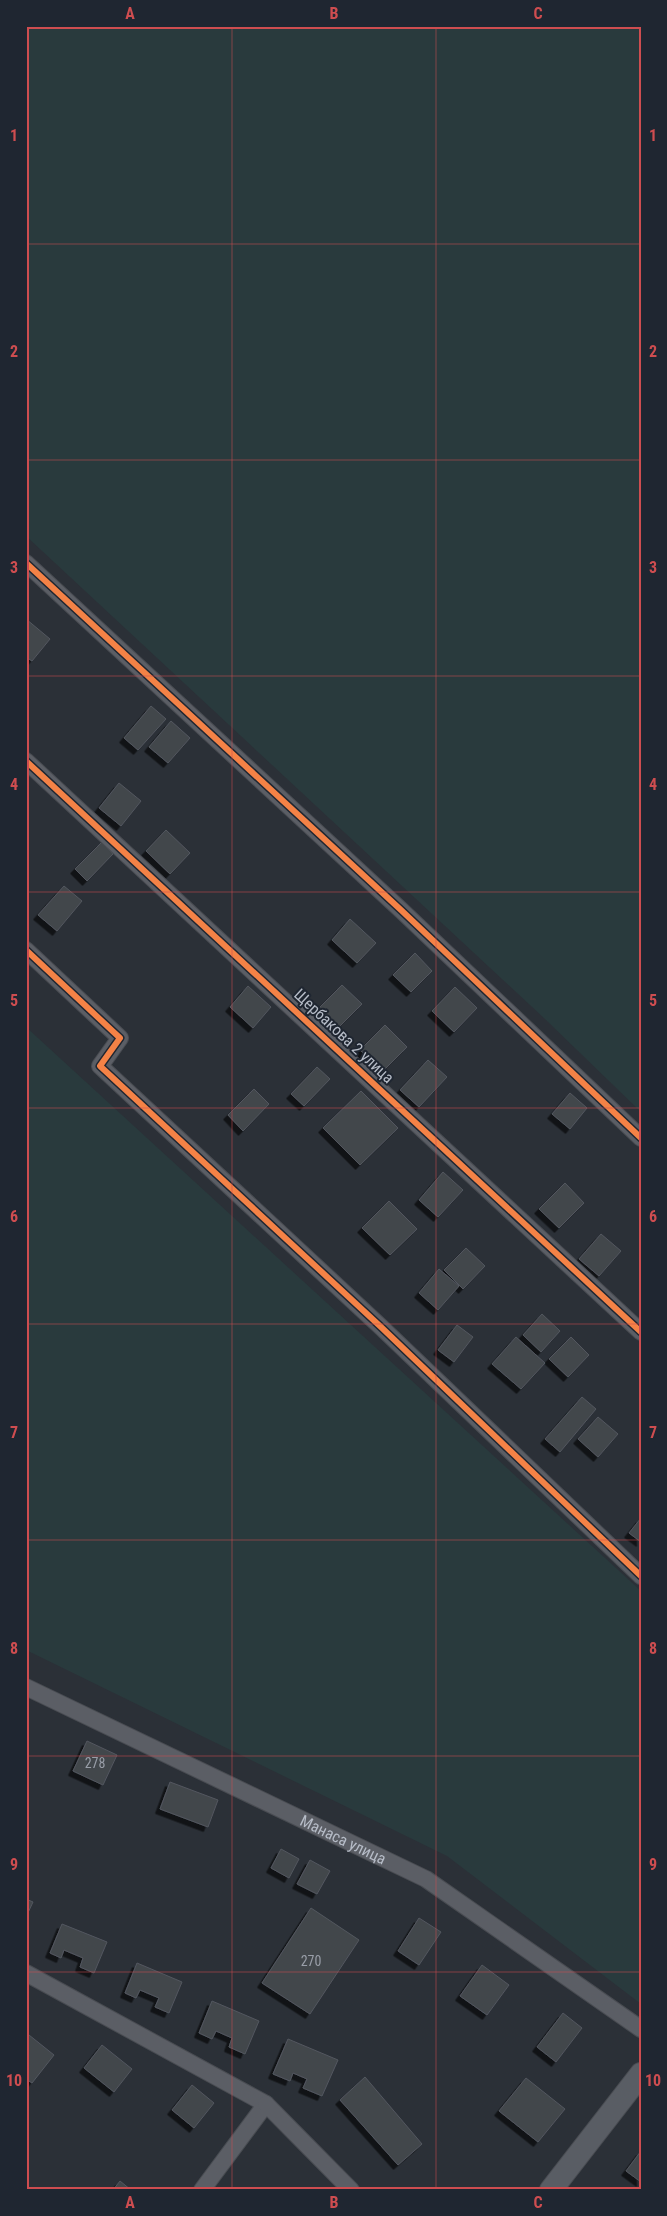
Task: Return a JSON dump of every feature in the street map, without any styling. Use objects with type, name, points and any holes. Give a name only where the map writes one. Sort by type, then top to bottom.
[{"type":"street","points":[[26,563],[401,910],[641,1138]]},
{"type":"street","name":"Щербакова 2 улица","points":[[26,761],[641,1332]]},
{"type":"street","points":[[26,950],[120,1038],[100,1066],[368,1314],[641,1576]]},
{"type":"street","name":"Манаса улица","points":[[26,1687],[426,1879],[641,2029]]},
{"type":"street","points":[[26,1973],[266,2104],[351,2190]]},
{"type":"street","points":[[551,2190],[641,2074]]},
{"type":"street","points":[[202,2190],[266,2104]]},
{"type":"shaded area","points":[[26,26],[641,26],[641,1112],[545,1019],[26,536]]},
{"type":"shaded area","points":[[26,1027],[641,1591],[641,2004],[447,1856],[26,1650]]},
{"type":"building","points":[[26,619],[50,639],[32,661],[26,657]]},
{"type":"building","points":[[151,706],[166,719],[138,750],[124,738]]},
{"type":"building","points":[[171,721],[190,738],[168,763],[149,747]]},
{"type":"building","points":[[119,783],[141,801],[121,826],[99,808]]},
{"type":"building","points":[[166,830],[190,853],[170,874],[146,851]]},
{"type":"building","points":[[102,842],[113,854],[87,881],[75,869]]},
{"type":"building","points":[[64,886],[82,901],[57,931],[38,915]]},
{"type":"building","points":[[350,919],[376,943],[357,963],[332,940]]},
{"type":"building","points":[[415,953],[432,971],[411,992],[393,975]]},
{"type":"building","points":[[342,985],[362,1004],[338,1028],[318,1009]]},
{"type":"building","points":[[248,986],[271,1007],[253,1028],[230,1007]]},
{"type":"building","points":[[455,987],[477,1008],[454,1032],[432,1011]]},
{"type":"building","points":[[385,1025],[407,1047],[382,1072],[360,1050]]},
{"type":"building","points":[[428,1060],[447,1077],[419,1107],[400,1090]]},
{"type":"building","points":[[317,1067],[330,1079],[304,1106],[291,1094]]},
{"type":"building","points":[[254,1089],[269,1104],[243,1131],[228,1115]]},
{"type":"building","points":[[361,1091],[398,1128],[360,1165],[323,1128]]},
{"type":"building","points":[[570,1093],[587,1108],[570,1129],[552,1114]]},
{"type":"building","points":[[443,1172],[463,1190],[438,1217],[419,1200]]},
{"type":"building","points":[[565,1183],[584,1203],[559,1228],[539,1209]]},
{"type":"building","points":[[389,1201],[417,1229],[390,1255],[362,1228]]},
{"type":"building","points":[[601,1234],[621,1251],[599,1276],[579,1259]]},
{"type":"building","points":[[466,1248],[485,1266],[463,1289],[444,1270]]},
{"type":"building","points":[[439,1269],[459,1286],[438,1310],[419,1293]]},
{"type":"building","points":[[542,1314],[560,1331],[541,1352],[523,1335]]},
{"type":"building","points":[[457,1325],[473,1337],[454,1362],[438,1350]]},
{"type":"building","points":[[516,1337],[545,1363],[521,1389],[492,1364]]},
{"type":"building","points":[[571,1337],[589,1355],[568,1377],[549,1359]]},
{"type":"building","points":[[582,1397],[596,1409],[560,1452],[545,1439]]},
{"type":"building","points":[[598,1417],[618,1434],[598,1457],[578,1439]]},
{"type":"building","points":[[641,1518],[641,1542],[629,1533]]},
{"type":"building","points":[[87,1741],[117,1755],[103,1785],[73,1771]]},
{"type":"building","points":[[170,1782],[218,1800],[208,1827],[160,1809]]},
{"type":"building","points":[[281,1849],[299,1859],[289,1878],[271,1868]]},
{"type":"building","points":[[310,1860],[330,1871],[317,1894],[297,1884]]},
{"type":"building","points":[[26,1899],[33,1902],[26,1917]]},
{"type":"building","points":[[311,1908],[359,1940],[310,2014],[262,1983]]},
{"type":"building","points":[[419,1918],[441,1932],[419,1965],[398,1951]]},
{"type":"building","points":[[62,1924],[107,1942],[94,1973],[80,1967],[83,1958],[64,1950],[61,1958],[50,1953]]},
{"type":"building","points":[[137,1963],[182,1982],[169,2013],[155,2007],[159,1998],[140,1990],[136,1998],[125,1993]]},
{"type":"building","points":[[482,1965],[509,1985],[487,2015],[460,1996]]},
{"type":"building","points":[[212,2001],[259,2021],[245,2054],[229,2047],[232,2038],[216,2031],[212,2039],[199,2033]]},
{"type":"building","points":[[563,2013],[582,2028],[556,2062],[537,2047]]},
{"type":"building","points":[[29,2035],[54,2055],[32,2083],[26,2079],[26,2039]]},
{"type":"building","points":[[288,2039],[338,2060],[322,2096],[303,2088],[307,2079],[293,2073],[290,2081],[273,2074]]},
{"type":"building","points":[[102,2045],[132,2069],[114,2092],[84,2068]]},
{"type":"building","points":[[365,2077],[422,2144],[398,2165],[340,2100]]},
{"type":"building","points":[[526,2078],[565,2109],[538,2142],[499,2111]]},
{"type":"building","points":[[192,2085],[214,2103],[194,2128],[172,2110]]},
{"type":"building","points":[[641,2151],[641,2182],[626,2171]]},
{"type":"building","points":[[120,2181],[131,2190],[113,2190]]},
{"type":"cycle path","points":[[26,563],[401,910],[641,1138]]},
{"type":"cycle path","points":[[26,761],[641,1332]]},
{"type":"cycle path","points":[[26,950],[120,1038],[100,1066],[381,1327],[641,1576]]}]
